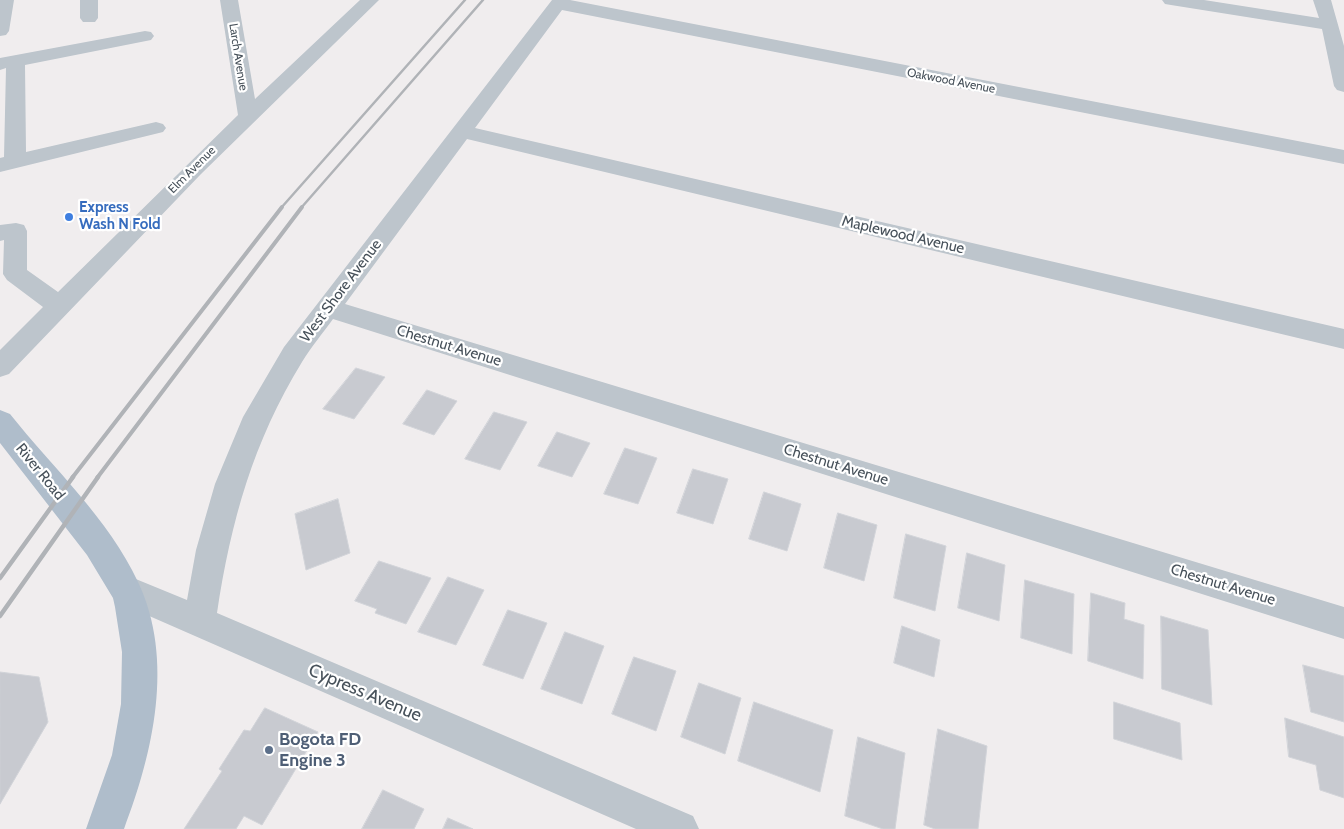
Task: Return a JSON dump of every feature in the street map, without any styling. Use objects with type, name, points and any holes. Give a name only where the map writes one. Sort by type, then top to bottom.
[{"type":"main road","name":"River Road","points":[[0,422],[80,522],[126,590]]},
{"type":"main road","points":[[105,829],[127,770],[140,706],[140,650],[126,590]]},
{"type":"street","points":[[0,31],[6,0]]},
{"type":"street","points":[[89,0],[89,18]]},
{"type":"street","name":"Larch Avenue","points":[[229,0],[248,115]]},
{"type":"street","name":"Elm Avenue","points":[[0,367],[248,115],[370,0]]},
{"type":"street","points":[[1171,0],[1335,29]]},
{"type":"street","points":[[1322,0],[1335,29],[1344,86]]},
{"type":"street","name":"West Shore Avenue","points":[[199,622],[211,550],[230,484],[253,425],[293,354],[559,2]]},
{"type":"street","name":"Oakwood Avenue","points":[[559,2],[1344,157]]},
{"type":"street","points":[[145,36],[8,62],[7,163],[156,128]]},
{"type":"street","name":"Maplewood Avenue","points":[[462,130],[1344,339]]},
{"type":"street","points":[[0,233],[16,231],[15,274],[59,306]]},
{"type":"street","name":"Chestnut Avenue","points":[[328,308],[1344,623]]},
{"type":"street","name":"Cypress Avenue","points":[[126,590],[680,829]]},
{"type":"building","points":[[356,368],[385,377],[354,419],[323,409]]},
{"type":"building","points":[[427,390],[457,401],[434,435],[403,424]]},
{"type":"building","points":[[494,412],[527,422],[500,470],[465,459]]},
{"type":"building","points":[[557,432],[590,443],[572,477],[538,466]]},
{"type":"building","points":[[625,448],[657,458],[638,504],[604,494]]},
{"type":"building","points":[[693,469],[728,479],[713,524],[677,513]]},
{"type":"building","points":[[764,492],[801,504],[787,551],[749,539]]},
{"type":"building","points":[[338,499],[350,553],[306,570],[295,514]]},
{"type":"building","points":[[838,513],[877,525],[864,581],[824,568]]},
{"type":"building","points":[[906,534],[946,546],[935,611],[894,598]]},
{"type":"building","points":[[967,553],[1005,565],[999,621],[958,608]]},
{"type":"building","points":[[379,561],[431,578],[406,624],[375,613],[377,609],[355,601]]},
{"type":"building","points":[[448,577],[484,590],[456,645],[418,632]]},
{"type":"building","points":[[1025,580],[1074,594],[1072,654],[1021,638]]},
{"type":"building","points":[[1091,593],[1125,603],[1124,619],[1144,625],[1143,679],[1088,661]]},
{"type":"building","points":[[508,610],[547,623],[523,679],[483,665]]},
{"type":"building","points":[[1161,616],[1208,630],[1212,705],[1162,689]]},
{"type":"building","points":[[902,626],[940,640],[934,677],[894,663]]},
{"type":"building","points":[[565,632],[604,646],[582,704],[541,689]]},
{"type":"building","points":[[634,657],[676,671],[656,731],[612,714]]},
{"type":"building","points":[[1303,665],[1344,676],[1344,722],[1311,712]]},
{"type":"building","points":[[0,672],[39,677],[48,722],[0,804]]},
{"type":"building","points":[[699,683],[741,698],[725,754],[681,737]]},
{"type":"building","points":[[754,702],[833,730],[820,792],[738,761]]},
{"type":"building","points":[[1114,702],[1180,723],[1182,760],[1114,739]]},
{"type":"building","name":"Bogota FD Engine 3","points":[[265,708],[318,732],[262,825],[244,816],[236,829],[184,829],[222,771],[219,769],[244,730],[250,731]]},
{"type":"building","points":[[1285,718],[1344,737],[1344,798],[1320,790],[1316,765],[1289,757]]},
{"type":"building","points":[[938,729],[987,746],[978,829],[935,829],[924,825]]},
{"type":"building","points":[[858,737],[905,753],[895,829],[883,829],[845,816]]},
{"type":"building","points":[[383,790],[424,809],[414,829],[362,829]]},
{"type":"building","points":[[448,818],[473,829],[443,829]]},
{"type":"railway","points":[[281,208],[465,0]]},
{"type":"railway","points":[[301,208],[483,0]]},
{"type":"railway","points":[[72,478],[282,207]]},
{"type":"railway","points":[[97,478],[302,207]]},
{"type":"railway","points":[[0,578],[73,477]]},
{"type":"railway","points":[[0,616],[98,477]]},
{"type":"place","name":"Express Wash N Fold","points":[[69,217]]},
{"type":"place","name":"Bogota FD Engine 3","points":[[269,750]]}]
